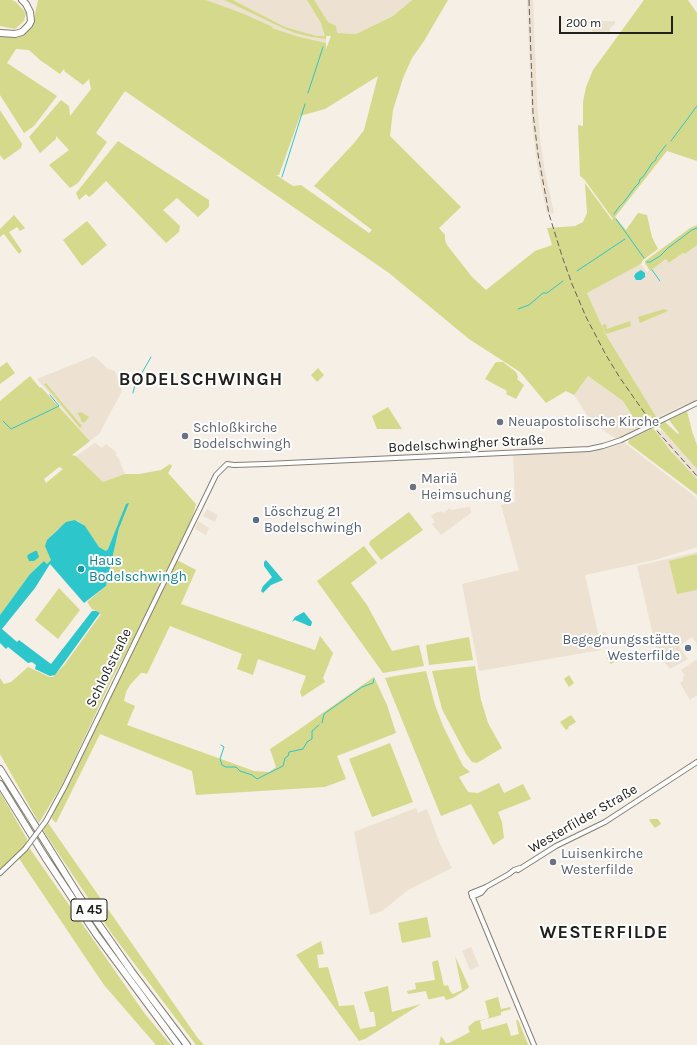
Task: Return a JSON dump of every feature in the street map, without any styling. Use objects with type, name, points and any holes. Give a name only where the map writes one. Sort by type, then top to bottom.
[{"type":"highway","points":[[0,33],[11,35],[19,33],[29,25],[30,12],[22,0]]},
{"type":"highway","name":"A 45","points":[[0,769],[78,896],[132,972],[188,1045]]},
{"type":"highway","name":"A 45","points":[[0,784],[87,922],[178,1045]]},
{"type":"street","name":"Bodelschwingher Straße","points":[[227,464],[266,464],[589,449],[621,440],[697,403]]},
{"type":"street","name":"Schloßstraße","points":[[0,873],[25,849],[47,820],[65,786],[216,474],[227,464]]},
{"type":"street","name":"Westerfilder Straße","points":[[534,1045],[472,895],[481,893],[486,887],[514,870],[520,868],[556,846],[605,822],[697,762]]},
{"type":"shaded area","points":[[206,0],[224,0],[278,26],[311,37],[326,39],[326,43],[296,36],[272,28],[242,13]]},
{"type":"shaded area","points":[[233,0],[412,0],[393,16],[356,34],[333,33],[331,36],[317,36],[285,27]]},
{"type":"shaded area","points":[[527,0],[533,0],[540,139],[545,172],[554,213],[547,214],[537,164],[532,123]]},
{"type":"shaded area","points":[[591,21],[615,21],[615,24],[610,28],[610,32],[592,32]]},
{"type":"shaded area","points":[[697,245],[697,403],[686,408],[684,405],[657,418],[606,335],[587,293],[641,264],[647,272],[667,259],[670,263],[684,252],[685,254]]},
{"type":"shaded area","points":[[94,356],[108,369],[115,371],[122,391],[99,434],[90,441],[37,379]]},
{"type":"shaded area","points":[[588,376],[623,401],[640,428],[621,440],[697,498],[697,547],[655,560],[585,575],[598,633],[606,632],[608,642],[600,644],[601,650],[479,671],[462,584],[519,570],[501,505],[515,502],[513,453],[589,449],[620,440],[613,437],[591,421],[574,395]]},
{"type":"shaded area","points":[[662,430],[697,469],[697,479],[656,433]]},
{"type":"shaded area","points":[[95,443],[102,448],[106,444],[116,452],[116,456],[118,457],[125,474],[103,482],[76,456]]},
{"type":"shaded area","points":[[470,507],[471,513],[441,535],[432,524],[435,522],[431,516],[435,513],[441,511],[443,513],[450,508],[451,510]]},
{"type":"shaded area","points":[[207,509],[218,515],[215,522],[203,516]]},
{"type":"shaded area","points":[[198,521],[209,528],[206,535],[195,529]]},
{"type":"shaded area","points":[[697,552],[697,644],[692,637],[679,646],[688,659],[670,669],[657,652],[637,566]]},
{"type":"shaded area","points":[[697,659],[697,695],[690,700],[680,683],[683,681],[683,677],[685,676],[681,670]]},
{"type":"shaded area","points":[[416,808],[418,813],[427,809],[440,844],[452,868],[408,890],[382,911],[370,915],[354,832]]},
{"type":"shaded area","points":[[471,947],[479,966],[470,970],[462,951]]},
{"type":"green space","points":[[0,0],[12,0],[16,2],[26,13],[24,21],[15,29],[0,26]]},
{"type":"green space","points":[[38,0],[206,0],[242,13],[273,27],[272,28],[296,36],[326,43],[326,49],[331,36],[326,36],[326,39],[295,33],[224,0],[233,0],[285,27],[317,36],[325,36],[321,23],[307,0],[314,0],[328,22],[336,26],[337,33],[356,34],[393,16],[412,0],[448,0],[424,41],[412,58],[403,78],[393,110],[390,136],[461,207],[439,228],[445,235],[447,245],[472,277],[486,290],[535,251],[552,245],[547,228],[575,226],[583,222],[587,213],[585,183],[612,220],[613,219],[584,179],[580,176],[578,125],[583,126],[583,102],[586,87],[593,70],[644,0],[688,0],[697,13],[697,161],[667,151],[615,217],[626,230],[638,213],[647,215],[652,237],[658,249],[643,260],[641,264],[587,293],[606,335],[657,418],[653,420],[650,415],[645,418],[648,423],[640,428],[623,401],[588,376],[574,395],[566,391],[546,403],[520,372],[469,339],[389,273],[125,91],[96,133],[107,142],[78,183],[70,188],[49,165],[69,150],[56,136],[56,139],[40,153],[29,137],[61,100],[69,106],[70,116],[91,89],[89,79],[83,85],[64,71],[64,69],[60,74],[29,50],[16,49],[7,63],[57,96],[34,126],[24,133],[0,95],[0,35],[15,37],[26,33],[33,23]],"holes":[[[378,76],[364,130],[355,142],[314,186],[372,230],[369,233],[301,185],[293,186],[276,175],[279,175],[300,116],[325,109]]]},
{"type":"green space","points":[[0,110],[22,144],[21,148],[4,160],[0,155]]},
{"type":"green space","points":[[118,141],[209,200],[209,207],[198,217],[177,198],[163,210],[180,226],[179,232],[166,243],[106,181],[89,197],[86,194],[79,200],[76,193]]},
{"type":"green space","points":[[14,215],[25,228],[20,231],[17,227],[9,232],[22,251],[19,254],[4,234],[0,237],[0,229]]},
{"type":"green space","points":[[87,221],[107,245],[82,266],[63,240]]},
{"type":"green space","points":[[697,225],[697,245],[669,263],[666,259],[650,271],[645,261],[690,228]]},
{"type":"green space","points":[[664,309],[668,311],[640,323],[638,317]]},
{"type":"green space","points":[[630,321],[631,326],[606,334],[602,325],[606,324],[607,329]]},
{"type":"green space","points":[[7,362],[15,373],[0,384],[0,367]]},
{"type":"green space","points":[[497,362],[503,362],[516,372],[518,377],[517,379],[524,385],[516,399],[506,394],[507,391],[485,379]]},
{"type":"green space","points":[[318,368],[324,375],[317,382],[311,375]]},
{"type":"green space","points":[[30,376],[90,441],[72,455],[76,456],[103,482],[125,474],[139,474],[161,470],[170,464],[172,466],[168,473],[196,504],[190,527],[175,559],[196,570],[181,604],[315,650],[320,636],[333,653],[323,678],[325,682],[302,697],[300,692],[306,676],[258,659],[253,675],[237,669],[242,654],[170,626],[147,674],[141,673],[126,692],[124,701],[135,706],[127,725],[254,771],[269,772],[276,767],[270,749],[374,677],[387,705],[396,733],[337,756],[346,779],[325,787],[196,795],[192,771],[100,734],[56,823],[52,819],[52,816],[114,689],[151,607],[112,679],[63,783],[39,823],[0,754],[0,678],[4,684],[11,682],[28,667],[53,677],[65,664],[101,614],[92,609],[87,602],[106,586],[119,522],[106,551],[99,547],[86,528],[78,521],[75,520],[58,529],[51,536],[51,560],[47,564],[44,561],[30,574],[0,615],[0,401]],"holes":[[[59,467],[63,469],[46,483],[44,479]]]},
{"type":"green space","points":[[46,383],[82,426],[80,428],[44,384]]},
{"type":"green space","points":[[388,407],[402,429],[377,429],[372,416]]},
{"type":"green space","points":[[687,411],[697,445],[697,469],[658,425],[665,422],[678,434],[679,433],[669,420]]},
{"type":"green space","points":[[81,412],[89,417],[84,423],[81,421],[77,413]]},
{"type":"green space","points":[[653,428],[670,450],[697,479],[697,495],[628,443],[629,440]]},
{"type":"green space","points":[[409,512],[423,530],[381,560],[369,544],[370,541]]},
{"type":"green space","points":[[364,546],[377,563],[351,583],[367,605],[392,651],[419,645],[424,666],[383,673],[317,581]]},
{"type":"green space","points":[[697,554],[697,590],[677,594],[669,561]]},
{"type":"green space","points":[[59,588],[80,610],[58,639],[35,620]]},
{"type":"green space","points":[[469,637],[473,660],[429,665],[426,645]]},
{"type":"green space","points":[[615,653],[619,659],[611,664],[607,658]]},
{"type":"green space","points":[[475,666],[481,700],[488,723],[502,748],[477,763],[472,762],[466,754],[442,709],[432,671]]},
{"type":"green space","points":[[426,671],[435,705],[443,726],[463,766],[470,772],[459,777],[468,792],[478,793],[499,783],[504,793],[523,784],[531,799],[498,812],[502,822],[504,838],[493,845],[471,804],[441,816],[385,678]]},
{"type":"green space","points":[[569,675],[574,683],[569,687],[564,679]]},
{"type":"green space","points":[[571,715],[576,722],[566,730],[560,722]]},
{"type":"green space","points":[[390,743],[413,802],[372,817],[349,759]]},
{"type":"green space","points":[[0,792],[27,839],[26,848],[28,846],[145,1014],[171,1045],[156,1045],[104,985],[18,857],[0,873]]},
{"type":"green space","points":[[658,819],[661,824],[655,828],[649,820]]},
{"type":"green space","points":[[48,823],[204,1045],[196,1045],[112,934],[43,830]]},
{"type":"green space","points":[[427,917],[431,937],[402,943],[398,923]]},
{"type":"green space","points":[[321,941],[324,954],[317,955],[319,968],[328,967],[339,1006],[354,1005],[360,1029],[376,1026],[374,1012],[370,1012],[364,992],[388,986],[392,1012],[421,1004],[365,1039],[359,1041],[296,955]]},
{"type":"green space","points":[[455,956],[469,987],[467,989],[453,998],[446,1000],[444,996],[428,999],[426,991],[408,994],[407,991],[416,989],[415,983],[435,980],[432,962],[438,960],[444,986],[448,985],[453,994],[462,990]]},
{"type":"green space","points":[[498,997],[501,1009],[510,1007],[511,1009],[501,1012],[501,1015],[487,1019],[489,1017],[485,1001]]},
{"type":"green space","points":[[487,1019],[480,1021],[482,1030],[507,1023],[511,1036],[519,1034],[516,1020],[518,1020],[528,1044],[439,1045],[441,1036],[446,1043],[449,1043],[470,1032],[468,1027],[475,1021]]},
{"type":"water","points":[[641,270],[645,273],[645,277],[641,280],[636,280],[634,276]]},
{"type":"water","points":[[129,503],[119,528],[106,586],[84,603],[50,564],[35,588],[2,629],[17,642],[19,640],[51,664],[92,611],[100,613],[55,675],[50,676],[35,669],[36,665],[32,662],[28,663],[8,647],[6,649],[0,643],[0,615],[30,574],[44,561],[47,564],[51,560],[45,546],[47,540],[66,522],[75,520],[85,526],[99,547],[106,551],[126,504]]},
{"type":"water","points":[[37,551],[39,557],[34,561],[29,561],[27,556]]},
{"type":"water","points":[[266,560],[283,580],[271,585],[263,593],[261,591],[263,586],[272,577],[264,566],[264,562]]},
{"type":"water","points":[[304,612],[312,622],[311,626],[295,620],[292,622],[295,617]]},
{"type":"waterway","points":[[308,93],[323,47]]},
{"type":"waterway","points":[[282,177],[305,104]]},
{"type":"waterway","points":[[671,141],[697,106]]},
{"type":"waterway","points":[[614,214],[639,183],[640,179],[666,145]]},
{"type":"waterway","points":[[616,219],[644,258]]},
{"type":"waterway","points":[[647,262],[650,262],[660,256],[668,248],[697,228]]},
{"type":"waterway","points":[[577,271],[625,239]]},
{"type":"waterway","points":[[652,270],[660,281]]},
{"type":"waterway","points":[[518,309],[529,305],[543,293],[547,293],[563,281]]},
{"type":"waterway","points":[[133,393],[135,385],[151,357]]},
{"type":"waterway","points":[[3,421],[11,429],[59,406],[50,395]]},
{"type":"waterway","points":[[322,723],[324,714],[362,687],[373,683],[374,679]]},
{"type":"waterway","points":[[221,745],[224,747],[220,759],[222,765],[226,767],[236,767],[240,771],[252,775],[257,779],[283,766],[285,758],[288,756],[289,752],[303,749],[307,742],[312,739],[312,731],[319,725]]},
{"type":"railway","points":[[529,0],[533,113],[538,154],[549,214],[562,256],[586,317],[620,378],[658,432],[697,476]]},
{"type":"place","name":"Neuapostolische Kirche","points":[[500,422]]},
{"type":"place","name":"Schloßkirche Bodelschwingh","points":[[185,436]]},
{"type":"place","name":"Mariä Heimsuchung","points":[[413,487]]},
{"type":"place","name":"Löschzug 21 Bodelschwingh","points":[[256,520]]},
{"type":"place","name":"Haus Bodelschwingh","points":[[81,569]]},
{"type":"place","name":"Begegnungsstätte Westerfilde","points":[[688,648]]},
{"type":"place","name":"Luisenkirche Westerfilde","points":[[553,862]]},
{"type":"district","name":"BODELSCHWINGH","points":[[201,380]]},
{"type":"district","name":"WESTERFILDE","points":[[604,933]]}]
